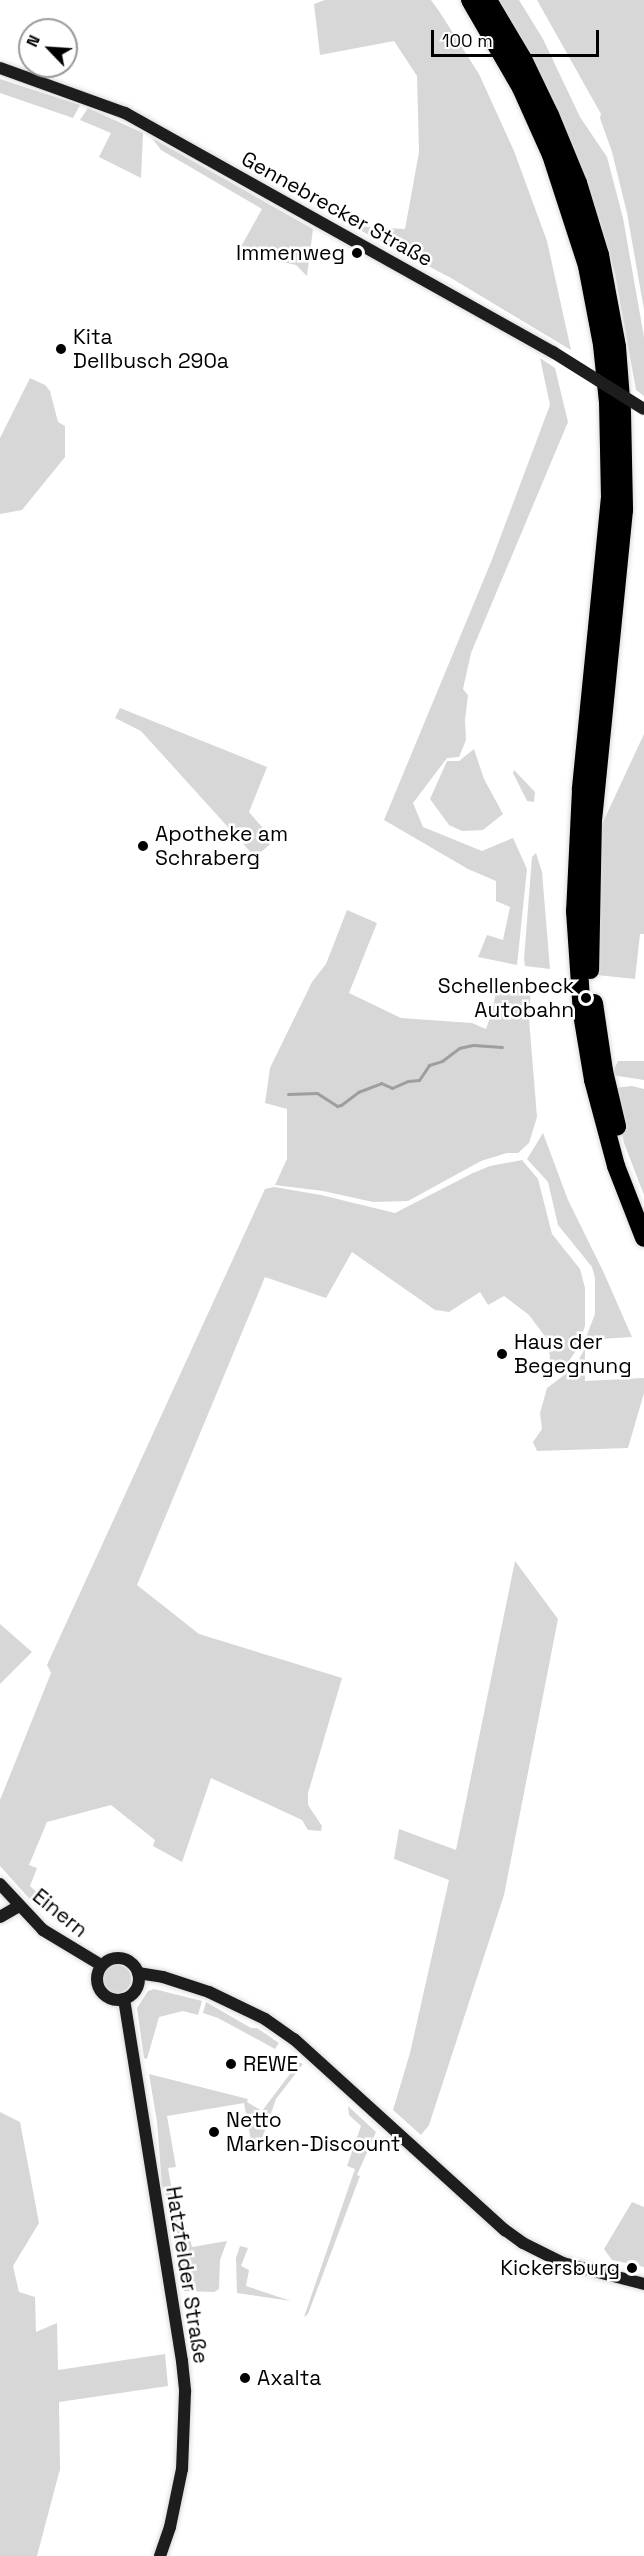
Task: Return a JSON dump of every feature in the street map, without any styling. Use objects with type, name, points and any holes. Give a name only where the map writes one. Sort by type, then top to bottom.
[{"type":"highway","points":[[470,0],[521,88],[563,187],[586,266],[606,374],[610,497],[577,841],[575,911],[598,1033],[606,1108],[616,1166],[644,1238]]},
{"type":"highway","points":[[488,0],[523,59],[550,115],[578,183],[600,255],[617,347],[624,454],[624,510],[593,818],[584,962]]},
{"type":"highway","points":[[606,1108],[644,1208]]},
{"type":"main road","name":"Gennebrecker Straße","points":[[0,68],[124,113],[553,352],[644,409]]},
{"type":"main road","name":"Einern","points":[[0,1884],[43,1930],[101,1965]]},
{"type":"main road","points":[[0,1917],[19,1906]]},
{"type":"main road","points":[[113,1958],[122,1958],[134,1965],[138,1973],[136,1989],[124,1999],[113,1999],[100,1990],[96,1980],[101,1965],[113,1958]]},
{"type":"main road","points":[[138,1973],[163,1977],[209,1992],[265,2019],[294,2039],[488,2215],[523,2242],[563,2263],[644,2284]]},
{"type":"main road","name":"Hatzfelder Straße","points":[[124,1999],[185,2392],[184,2443],[177,2497],[160,2556]]},
{"type":"shaded area","points":[[325,0],[431,0],[439,11],[479,74],[514,151],[547,241],[571,350],[451,278],[352,226],[405,229],[419,152],[417,76],[394,41],[320,55],[314,4]]},
{"type":"shaded area","points":[[493,0],[519,0],[543,39],[580,117],[607,157],[623,218],[644,337],[644,396],[636,390],[615,274],[600,220],[592,212]]},
{"type":"shaded area","points":[[537,0],[644,0],[644,310],[627,213],[612,152],[600,118],[601,114]]},
{"type":"shaded area","points":[[0,79],[80,105],[73,118],[0,93]]},
{"type":"shaded area","points":[[88,108],[143,133],[141,178],[99,157],[111,133],[80,120]]},
{"type":"shaded area","points":[[152,138],[313,229],[307,276],[296,265],[238,252],[262,209],[161,150]]},
{"type":"shaded area","points":[[540,358],[555,368],[568,422],[471,653],[463,689],[468,695],[465,720],[466,740],[459,757],[447,758],[413,803],[423,827],[482,851],[513,838],[527,869],[517,965],[478,957],[487,935],[503,940],[510,907],[496,901],[496,881],[468,869],[384,820],[491,562],[550,405]]},
{"type":"shaded area","points":[[30,378],[45,385],[50,391],[58,422],[65,426],[65,457],[22,510],[0,514],[0,438]]},
{"type":"shaded area","points":[[120,708],[267,767],[249,812],[274,841],[255,857],[141,731],[115,718]]},
{"type":"shaded area","points":[[644,734],[644,934],[640,934],[635,979],[597,975],[596,837]]},
{"type":"shaded area","points":[[474,749],[484,779],[503,814],[483,830],[462,831],[449,825],[430,799],[447,761],[459,761]]},
{"type":"shaded area","points":[[514,770],[535,792],[534,802],[527,801],[513,773]]},
{"type":"shaded area","points":[[536,853],[542,872],[550,969],[525,966],[524,959],[532,857]]},
{"type":"shaded area","points":[[347,910],[377,923],[349,993],[401,1018],[472,1023],[486,1029],[498,982],[531,986],[529,1019],[537,1117],[529,1143],[518,1153],[507,1153],[481,1161],[408,1201],[373,1202],[323,1191],[275,1185],[287,1159],[287,1109],[265,1103],[270,1068],[312,982],[326,964]]},
{"type":"shaded area","points":[[618,1061],[644,1061],[644,1080],[611,1075]]},
{"type":"shaded area","points":[[632,1086],[644,1089],[644,1195],[624,1143],[614,1088]]},
{"type":"shaded area","points":[[543,1133],[568,1200],[632,1337],[585,1340],[595,1314],[595,1278],[592,1267],[558,1225],[548,1182],[527,1159]]},
{"type":"shaded area","points":[[522,1160],[538,1179],[552,1234],[580,1269],[585,1288],[585,1326],[577,1349],[567,1364],[545,1381],[550,1357],[547,1339],[529,1315],[504,1296],[488,1305],[480,1292],[449,1312],[435,1310],[352,1252],[326,1298],[265,1277],[137,1585],[199,1634],[342,1678],[308,1793],[308,1805],[322,1826],[321,1831],[308,1830],[302,1820],[211,1778],[182,1862],[153,1846],[155,1840],[111,1805],[47,1822],[29,1865],[37,1868],[30,1886],[44,1899],[37,1907],[0,1866],[0,1800],[51,1673],[47,1665],[265,1189],[274,1187],[321,1195],[395,1213],[473,1173],[490,1166]]},
{"type":"shaded area","points":[[585,1348],[585,1381],[644,1378],[644,1393],[628,1448],[537,1451],[533,1442],[542,1429],[540,1413],[547,1388],[575,1367]]},
{"type":"shaded area","points":[[515,1561],[558,1619],[504,1895],[429,2125],[421,2135],[393,2110],[410,2053],[449,1880],[394,1859],[399,1829],[456,1850]]},
{"type":"shaded area","points":[[0,1624],[32,1652],[0,1684]]},
{"type":"shaded area","points":[[117,1965],[127,1969],[131,1979],[127,1989],[117,1993],[107,1989],[103,1979],[107,1969]]},
{"type":"shaded area","points":[[154,1989],[202,2001],[198,2015],[183,2011],[159,2017],[147,2059],[144,2058],[137,2008],[148,1991]]},
{"type":"shaded area","points":[[206,2002],[251,2028],[257,2028],[279,2043],[275,2049],[218,2018],[203,2013]]},
{"type":"shaded area","points":[[296,2061],[303,2064],[276,2099],[260,2144],[252,2146],[244,2103],[167,2116],[176,2167],[168,2168],[181,2240],[190,2239],[192,2247],[227,2241],[220,2260],[219,2289],[214,2292],[184,2291],[168,2201],[162,2185],[157,2122],[149,2074],[248,2099],[247,2102],[262,2111],[296,2066]]},
{"type":"shaded area","points":[[348,2106],[376,2132],[357,2175],[360,2176],[308,2314],[304,2317],[355,2169],[347,2166],[361,2126],[349,2115]]},
{"type":"shaded area","points":[[0,2112],[20,2122],[39,2223],[13,2266],[19,2292],[35,2297],[36,2332],[57,2323],[58,2370],[165,2354],[168,2386],[59,2402],[60,2469],[37,2556],[0,2556]]},
{"type":"shaded area","points":[[632,2202],[644,2207],[644,2267],[612,2260],[604,2249]]},
{"type":"shaded area","points":[[240,2246],[248,2248],[241,2266],[249,2270],[246,2286],[291,2301],[237,2293],[236,2258]]},
{"type":"waterway","points":[[288,1094],[317,1093],[337,1106],[358,1092],[381,1083],[392,1088],[408,1081],[419,1080],[429,1065],[442,1061],[459,1048],[473,1045],[502,1047]]},
{"type":"place","name":"Immenweg","points":[[357,253]]},
{"type":"place","name":"Kita Dellbusch 290a","points":[[61,349]]},
{"type":"place","name":"Apotheke am Schraberg","points":[[143,846]]},
{"type":"place","name":"Schellenbeck Autobahn","points":[[586,998]]},
{"type":"place","name":"Haus der Begegnung","points":[[502,1354]]},
{"type":"place","name":"REWE","points":[[231,2064]]},
{"type":"place","name":"Netto Marken-Discount","points":[[214,2132]]},
{"type":"place","name":"Kickersburg","points":[[632,2268]]},
{"type":"place","name":"Axalta","points":[[245,2378]]}]
